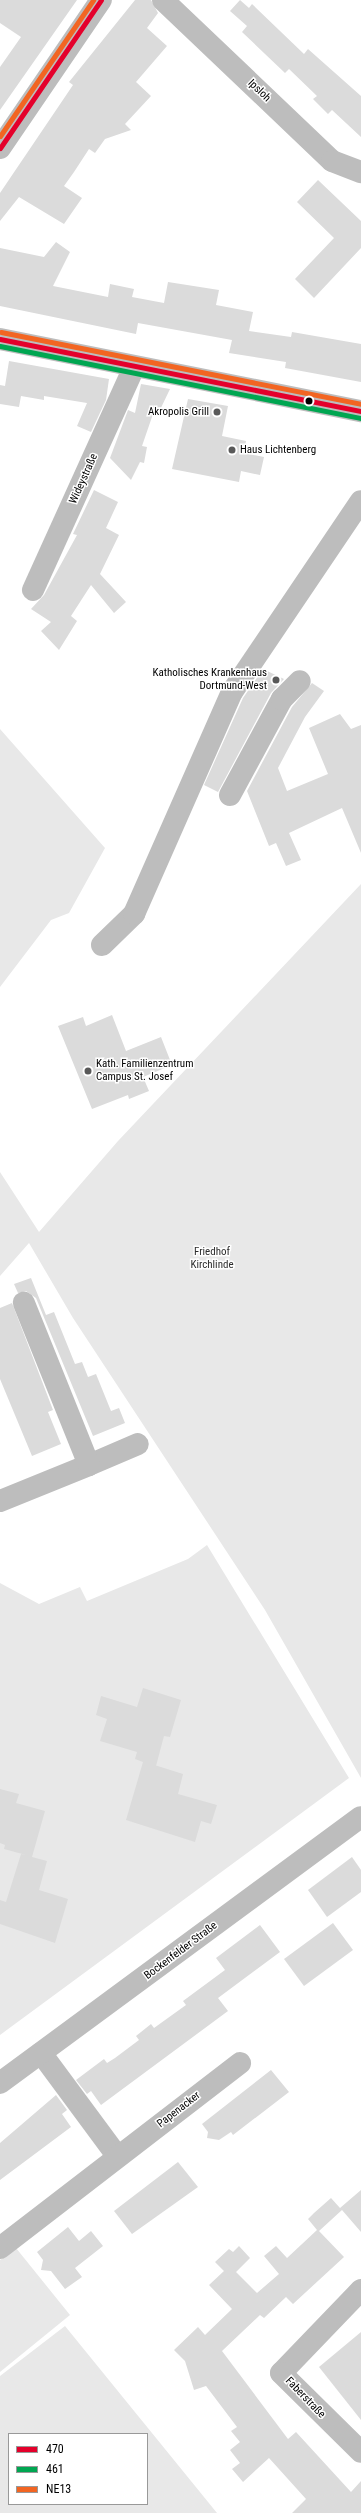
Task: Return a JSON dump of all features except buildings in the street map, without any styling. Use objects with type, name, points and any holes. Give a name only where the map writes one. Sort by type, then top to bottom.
[{"type":"street","points":[[0,148],[101,0]]},
{"type":"street","name":"Ipsloh","points":[[163,0],[332,161],[361,172]]},
{"type":"street","points":[[0,339],[134,367],[361,411]]},
{"type":"street","name":"Wideystraße","points":[[33,590],[134,367]]},
{"type":"street","points":[[102,945],[134,914],[232,692],[361,501]]},
{"type":"street","points":[[230,795],[282,699],[300,681]]},
{"type":"street","points":[[24,1303],[89,1465]]},
{"type":"street","points":[[0,1501],[138,1444]]},
{"type":"street","name":"Bockenfelder Straße","points":[[0,2083],[361,1816]]},
{"type":"street","points":[[41,2053],[118,2157]]},
{"type":"street","name":"Papenacker","points":[[0,2248],[240,2063]]},
{"type":"street","name":"Faberstraße","points":[[361,2290],[281,2373],[361,2452]]},
{"type":"green space","points":[[0,729],[105,848],[69,913],[51,920],[0,987]]},
{"type":"green space","name":"Friedhof Kirchlinde","points":[[361,884],[361,1778],[265,1610],[73,1318],[29,1243],[0,1276],[0,1172],[39,1232],[118,1141]]},
{"type":"green space","points":[[207,1545],[349,1778],[0,2035],[0,1583],[39,1604],[80,1587],[87,1601],[188,1559]]},
{"type":"green space","points":[[16,2248],[70,2315],[0,2372],[0,2260]]},
{"type":"green space","points":[[65,2326],[217,2513],[0,2513],[0,2376]]},
{"type":"transit line","name":"NE13","points":[[0,136],[93,0]]},
{"type":"transit line","name":"470","points":[[0,148],[101,0]]},
{"type":"transit line","name":"NE13","points":[[1,332],[361,404]]},
{"type":"transit line","name":"470","points":[[0,339],[361,411]]},
{"type":"transit line","name":"461","points":[[0,346],[360,418]]},
{"type":"place","name":"Akropolis Grill","points":[[217,412]]},
{"type":"place","name":"Haus Lichtenberg","points":[[232,450]]},
{"type":"place","name":"Katholisches Krankenhaus Dortmund-West","points":[[276,680]]},
{"type":"place","name":"Kath. Familienzentrum Campus St. Josef","points":[[88,1071]]}]
